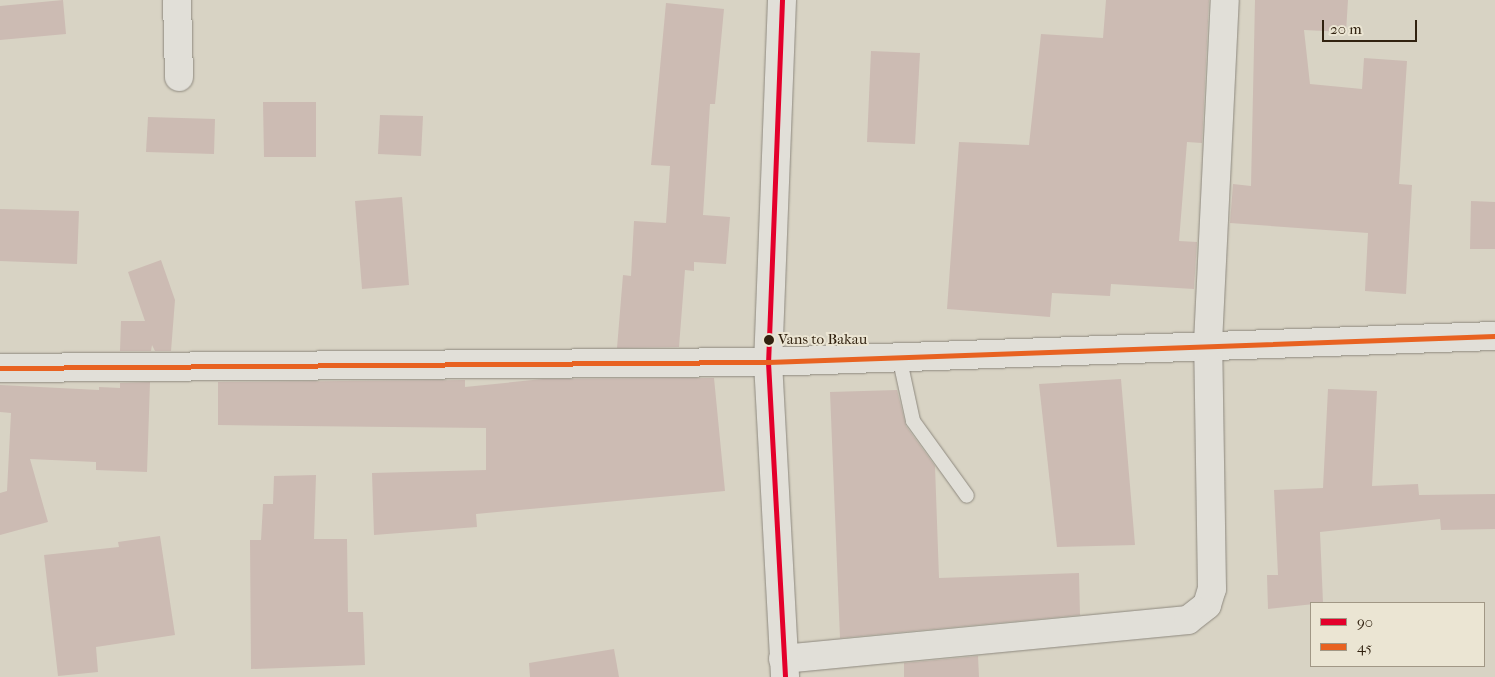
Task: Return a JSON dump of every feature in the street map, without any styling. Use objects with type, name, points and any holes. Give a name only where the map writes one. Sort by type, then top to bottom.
[{"type":"street","points":[[177,0],[179,77]]},
{"type":"street","points":[[782,0],[768,362],[784,668],[1188,620],[1207,605],[1212,589],[1208,343],[1225,0]]},
{"type":"street","points":[[0,368],[768,362],[1208,343],[1495,336]]},
{"type":"lane","points":[[899,356],[913,421],[967,496]]},
{"type":"building","points":[[63,0],[66,34],[0,40],[0,6]]},
{"type":"building","points":[[1106,0],[1209,0],[1202,143],[1187,142],[1179,241],[1197,242],[1194,289],[1111,284],[1110,296],[1052,293],[1050,317],[947,309],[959,142],[1029,145],[1041,34],[1103,38]]},
{"type":"building","points":[[1255,0],[1348,0],[1346,32],[1304,30],[1310,84],[1362,89],[1364,58],[1407,61],[1399,184],[1412,185],[1406,294],[1365,291],[1368,233],[1230,223],[1233,184],[1251,186]]},
{"type":"building","points":[[666,3],[724,9],[715,104],[710,104],[703,215],[730,217],[726,264],[694,262],[694,271],[685,270],[679,347],[617,348],[623,275],[631,276],[634,221],[666,223],[670,166],[651,165]]},
{"type":"building","points":[[871,51],[920,53],[915,144],[867,142]]},
{"type":"building","points":[[263,102],[316,102],[316,157],[264,157]]},
{"type":"building","points":[[380,115],[423,116],[421,156],[378,154]]},
{"type":"building","points":[[148,117],[215,119],[214,154],[146,152]]},
{"type":"building","points":[[402,197],[409,285],[362,289],[355,201]]},
{"type":"building","points":[[1471,201],[1495,202],[1495,249],[1470,249]]},
{"type":"building","points":[[0,209],[79,211],[77,264],[0,261]]},
{"type":"building","points":[[161,260],[175,300],[171,351],[155,351],[152,345],[151,351],[120,351],[121,321],[145,321],[128,272]]},
{"type":"building","points":[[714,378],[725,491],[476,514],[477,527],[374,535],[372,473],[486,470],[486,428],[218,425],[218,382],[465,380],[465,387],[543,379]]},
{"type":"building","points":[[1121,379],[1135,545],[1057,547],[1039,384]]},
{"type":"building","points":[[150,382],[147,472],[96,470],[96,462],[30,459],[48,522],[0,535],[0,493],[7,491],[11,413],[0,412],[0,385],[99,390],[99,387],[120,388],[120,383]]},
{"type":"building","points":[[1328,389],[1377,391],[1372,486],[1418,484],[1419,495],[1495,494],[1495,529],[1441,530],[1440,519],[1320,532],[1323,602],[1310,602],[1310,604],[1268,609],[1267,575],[1278,575],[1274,490],[1323,488]]},
{"type":"building","points":[[897,390],[906,426],[935,466],[939,578],[1079,573],[1080,615],[840,638],[830,392]]},
{"type":"building","points":[[316,475],[314,539],[347,539],[348,612],[363,612],[365,665],[251,669],[250,540],[261,540],[263,504],[273,504],[274,476]]},
{"type":"building","points":[[160,536],[175,635],[96,647],[98,672],[58,676],[44,555],[119,547],[118,542]]},
{"type":"building","points":[[614,649],[619,677],[530,677],[529,663]]},
{"type":"building","points":[[978,656],[979,677],[904,677],[904,663]]},
{"type":"transit line","name":"90","points":[[782,0],[768,362],[785,677]]},
{"type":"transit line","name":"45","points":[[0,368],[768,362],[1495,336]]},
{"type":"place","name":"Vans to Bakau","points":[[769,340]]}]
